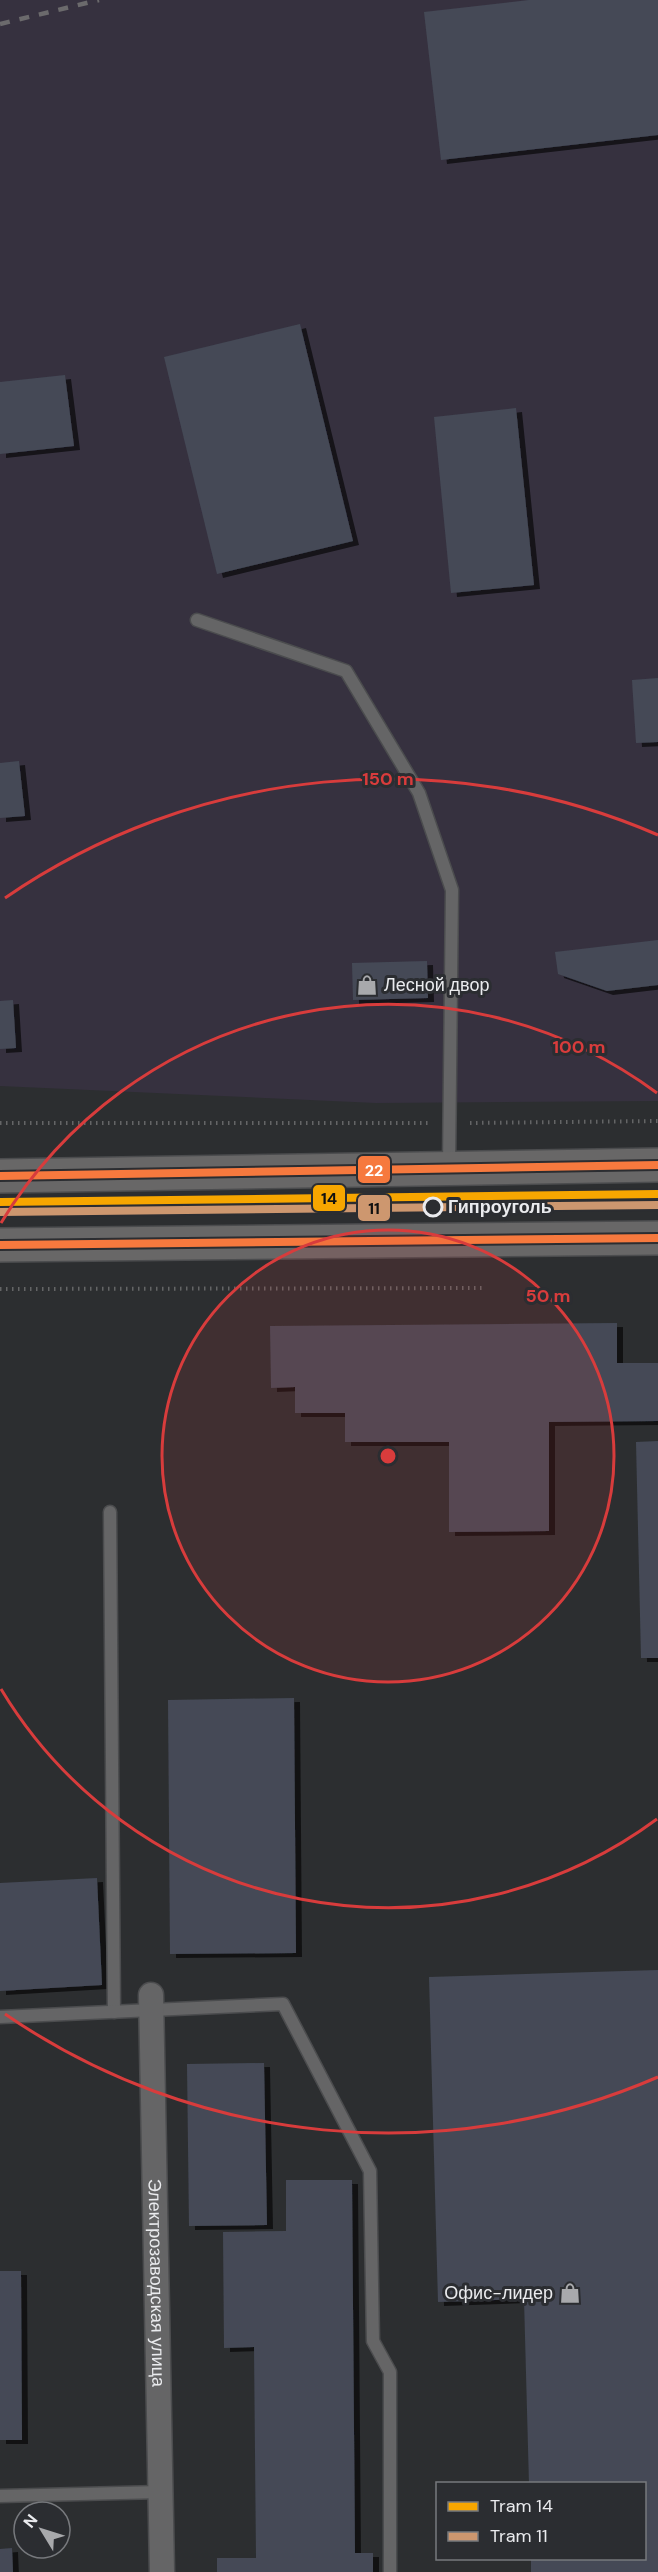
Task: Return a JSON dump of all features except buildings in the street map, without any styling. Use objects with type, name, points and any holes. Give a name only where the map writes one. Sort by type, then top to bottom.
[{"type":"main road","points":[[0,1176],[658,1165]]},
{"type":"main road","points":[[0,1245],[658,1238]]},
{"type":"street","name":"Электрозаводская улица","points":[[152,2003],[162,2572]]},
{"type":"lane","points":[[197,620],[346,671],[419,793],[452,890],[449,1167]]},
{"type":"lane","points":[[110,1512],[114,2012]]},
{"type":"lane","points":[[0,2017],[114,2012],[152,2003],[283,2004],[370,2171],[373,2341],[390,2372],[390,2572]]},
{"type":"lane","points":[[0,2496],[160,2492]]},
{"type":"path","points":[[0,1123],[658,1121]]},
{"type":"path","points":[[0,1289],[483,1288]]},
{"type":"shaded area","points":[[0,0],[658,0],[658,1101],[376,1103],[0,1086]]},
{"type":"railway","points":[[0,24],[99,0]]},
{"type":"tram line","name":"14","points":[[0,1202],[658,1194]]},
{"type":"tram line","name":"11","points":[[0,1212],[658,1205]]},
{"type":"transit line","name":"22","points":[[0,1176],[658,1165]]},
{"type":"transit line","name":"22","points":[[0,1245],[658,1238]]},
{"type":"place","name":"Лесной двор","points":[[367,985]]},
{"type":"place","name":"Гипроуголь","points":[[433,1207]]},
{"type":"place","name":"Офис-лидер","points":[[570,2293]]}]
